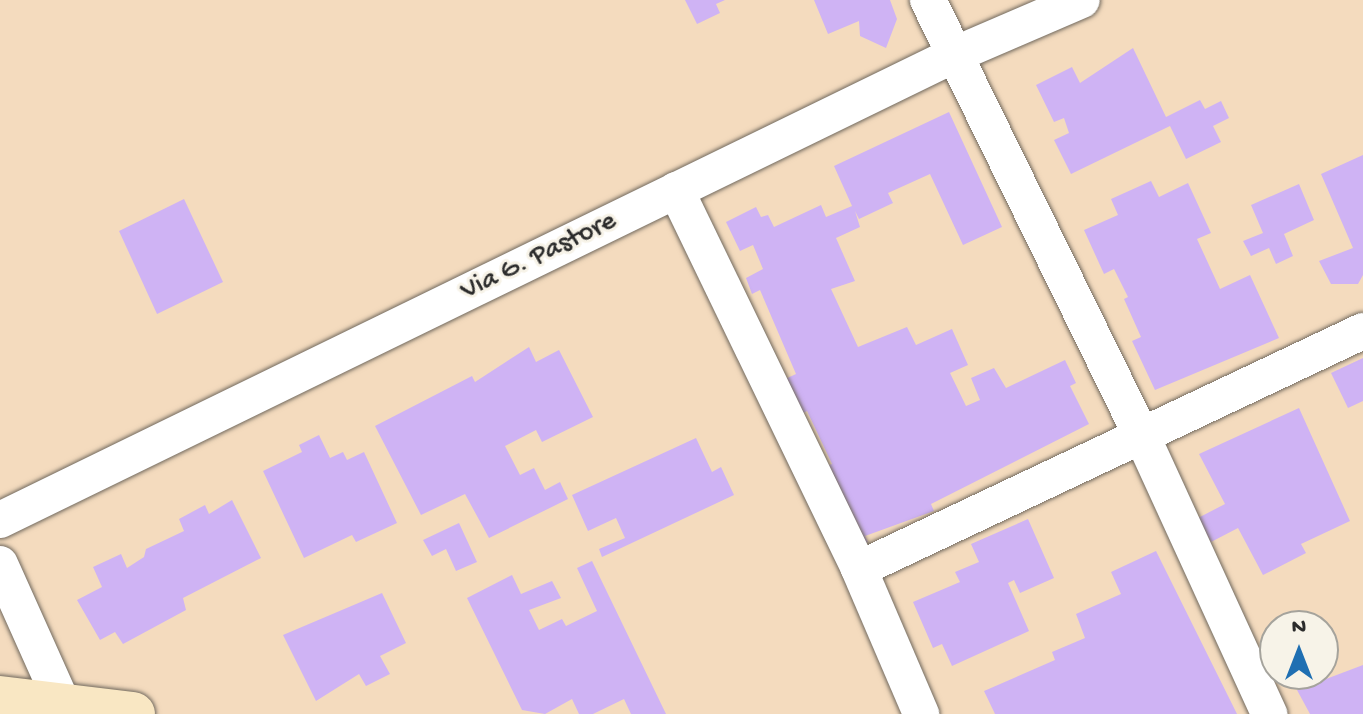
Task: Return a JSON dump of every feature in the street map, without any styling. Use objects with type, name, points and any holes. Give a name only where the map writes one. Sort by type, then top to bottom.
[{"type":"main road","points":[[0,698],[65,710],[133,714]]},
{"type":"street","points":[[928,0],[1142,436],[1269,714]]},
{"type":"street","name":"Via G. Pastore","points":[[0,520],[954,55],[1082,0]]},
{"type":"street","points":[[676,190],[859,569],[921,714]]},
{"type":"street","points":[[859,569],[1363,331]]},
{"type":"street","points":[[0,564],[65,710]]},
{"type":"building","points":[[685,0],[725,0],[716,4],[720,13],[697,24]]},
{"type":"building","points":[[814,0],[890,0],[897,19],[886,48],[860,36],[859,21],[828,34]]},
{"type":"building","points":[[1133,48],[1166,117],[1200,100],[1205,109],[1221,101],[1229,118],[1213,126],[1221,142],[1186,159],[1170,126],[1071,174],[1054,140],[1069,133],[1064,118],[1054,122],[1036,85],[1072,67],[1080,83]]},
{"type":"building","points":[[949,112],[1002,227],[963,245],[930,174],[888,193],[893,203],[859,219],[855,211],[860,227],[836,238],[855,281],[831,289],[858,347],[907,327],[916,345],[952,329],[968,365],[950,373],[966,406],[980,400],[971,378],[994,368],[1006,388],[1065,360],[1076,383],[1070,386],[1089,424],[931,504],[934,511],[865,536],[868,542],[853,549],[821,468],[832,464],[807,411],[798,416],[781,381],[796,374],[760,290],[752,294],[746,278],[763,269],[753,245],[740,251],[726,222],[756,207],[761,217],[768,215],[774,227],[821,205],[826,217],[852,206],[834,166]]},
{"type":"building","points":[[1363,155],[1363,275],[1358,284],[1331,284],[1319,261],[1353,248],[1321,174]]},
{"type":"building","points":[[1151,181],[1159,197],[1188,183],[1211,233],[1197,239],[1220,289],[1250,275],[1279,338],[1155,390],[1132,341],[1141,337],[1124,299],[1128,297],[1114,269],[1104,274],[1084,230],[1118,215],[1111,199]]},
{"type":"building","points":[[1299,184],[1314,220],[1284,234],[1293,256],[1276,264],[1269,248],[1251,256],[1243,241],[1263,233],[1251,205]]},
{"type":"building","points":[[184,199],[223,282],[157,314],[119,231]]},
{"type":"building","points":[[529,347],[536,362],[559,350],[593,417],[542,442],[536,430],[505,446],[520,475],[534,468],[545,490],[560,482],[568,499],[489,538],[465,494],[421,515],[375,426],[472,376],[475,382]]},
{"type":"building","points":[[1363,358],[1363,401],[1348,408],[1331,373]]},
{"type":"building","points":[[1299,408],[1350,521],[1301,544],[1306,553],[1263,575],[1238,528],[1211,542],[1198,518],[1225,504],[1199,454]]},
{"type":"building","points":[[319,435],[330,458],[343,452],[347,460],[364,452],[397,523],[356,542],[352,535],[304,558],[263,471],[302,452],[299,445]]},
{"type":"building","points":[[696,438],[712,472],[721,467],[734,495],[602,557],[599,549],[625,538],[616,518],[588,531],[572,495]]},
{"type":"building","points":[[232,500],[261,558],[183,598],[186,610],[123,644],[115,632],[100,640],[77,600],[102,587],[93,567],[121,554],[127,568],[144,557],[146,549],[184,531],[179,519],[205,505],[209,514]]},
{"type":"building","points":[[1028,519],[1054,578],[1020,593],[1014,580],[1008,583],[1029,631],[952,666],[942,644],[933,648],[913,602],[960,582],[955,572],[979,562],[971,544]]},
{"type":"building","points":[[459,523],[477,562],[456,571],[446,549],[432,556],[423,540]]},
{"type":"building","points":[[1156,551],[1237,714],[995,714],[984,691],[1055,660],[1052,652],[1085,638],[1076,614],[1121,594],[1111,572]]},
{"type":"building","points":[[592,561],[666,714],[631,714],[624,699],[593,714],[579,714],[572,699],[545,714],[522,710],[467,598],[512,575],[521,594],[552,581],[561,598],[529,610],[539,630],[562,619],[566,626],[597,611],[577,568]]},
{"type":"building","points":[[382,593],[406,643],[380,656],[390,674],[366,686],[359,674],[316,701],[283,635]]},
{"type":"building","points":[[1363,665],[1363,714],[1310,714],[1297,690],[1339,690],[1339,674]]}]
